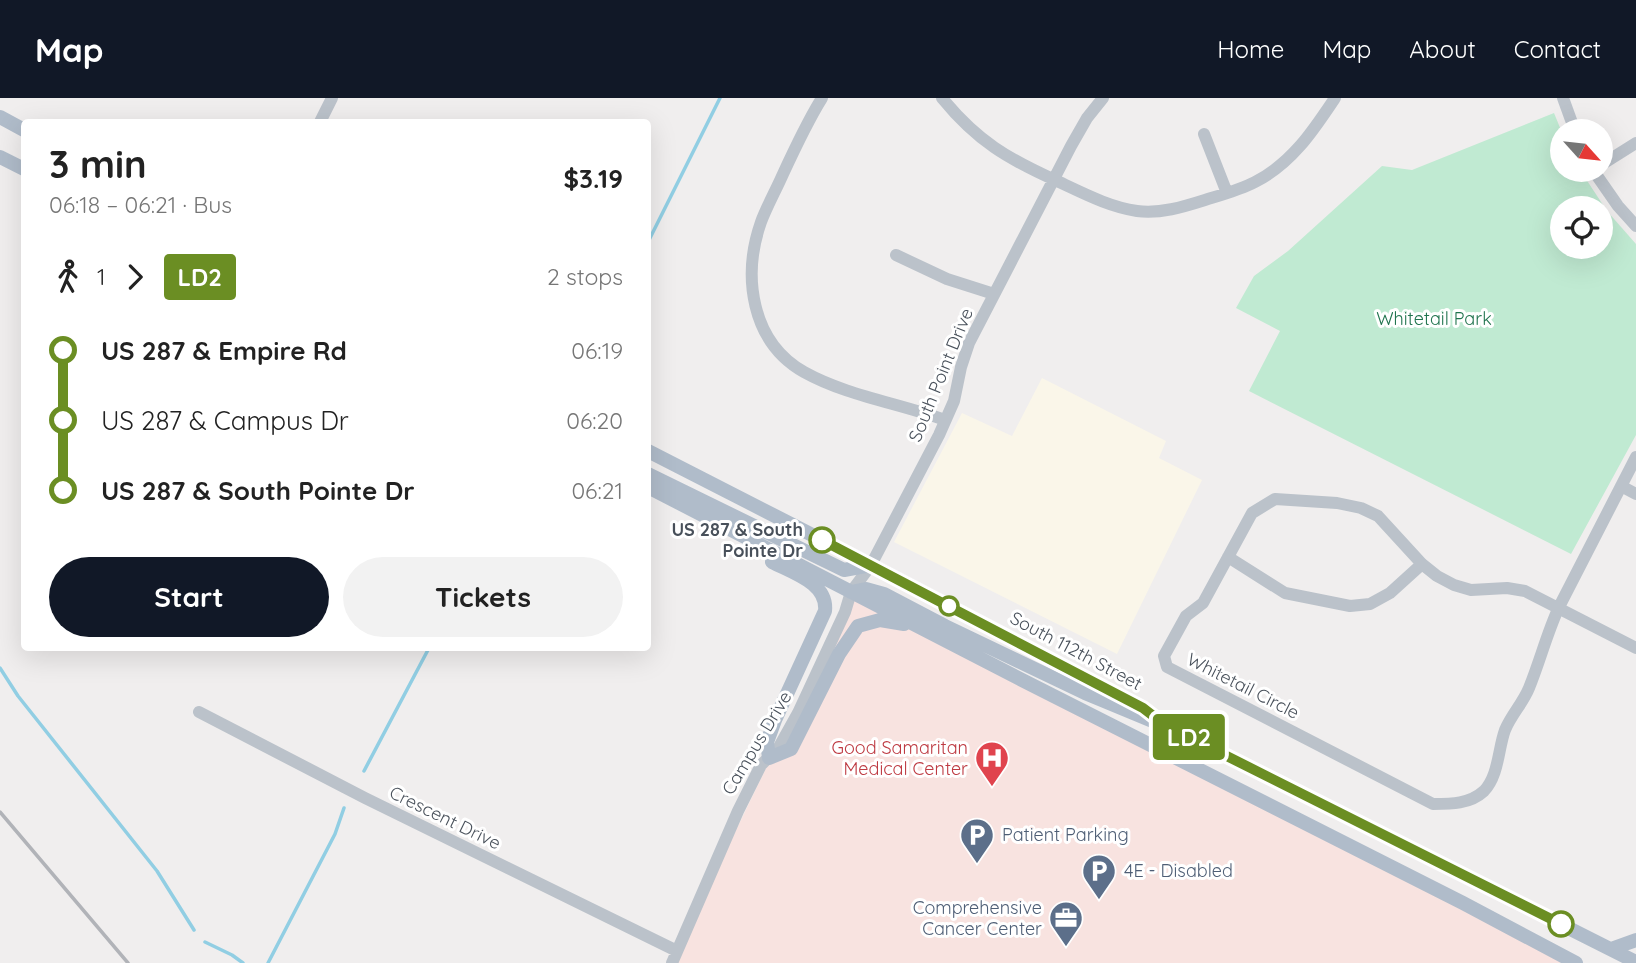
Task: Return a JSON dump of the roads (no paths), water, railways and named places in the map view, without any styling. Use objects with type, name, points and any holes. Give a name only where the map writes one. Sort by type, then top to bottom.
[{"type":"main road","points":[[0,117],[21,128]]},
{"type":"main road","points":[[0,157],[21,168]]},
{"type":"main road","name":"South 112th Street","points":[[651,453],[1143,708],[1165,725],[1636,962]]},
{"type":"main road","points":[[651,475],[844,570],[871,565]]},
{"type":"main road","points":[[651,489],[1576,963]]},
{"type":"main road","points":[[651,498],[816,586],[823,594],[825,611],[775,720],[767,742],[769,758],[791,749],[839,654],[859,626],[880,620],[920,628]]},
{"type":"main road","points":[[851,592],[866,589],[884,594],[1085,693],[1165,725]]},
{"type":"main road","points":[[1611,949],[1636,940]]},
{"type":"street","points":[[322,119],[332,98]]},
{"type":"street","points":[[822,98],[792,155],[758,233],[751,271],[752,295],[758,318],[774,346],[801,371],[825,383],[945,420]]},
{"type":"street","points":[[942,98],[963,124],[1013,159],[1096,199],[1139,211],[1180,208],[1254,183],[1278,168],[1300,148],[1335,98]]},
{"type":"street","name":"South Point Drive","points":[[851,592],[871,565],[945,420],[954,401],[969,343],[1082,127],[1103,98]]},
{"type":"street","points":[[1563,98],[1571,119]]},
{"type":"street","points":[[1204,134],[1227,192]]},
{"type":"street","points":[[1614,157],[1636,143]]},
{"type":"street","points":[[1601,182],[1636,226]]},
{"type":"street","points":[[896,255],[947,279],[994,294]]},
{"type":"street","name":"Whitetail Circle","points":[[1559,607],[1525,591],[1471,590],[1454,585],[1422,564],[1378,516],[1372,513],[1337,503],[1275,499],[1252,513],[1203,603],[1186,616],[1164,656],[1167,667],[1433,804],[1458,803],[1476,797],[1486,789],[1494,773],[1508,724],[1528,690],[1548,630],[1636,457]]},
{"type":"street","points":[[1621,485],[1636,494]]},
{"type":"street","points":[[1228,558],[1285,593],[1350,606],[1370,604],[1390,593],[1422,564]]},
{"type":"street","name":"Campus Drive","points":[[676,959],[738,811],[761,765],[779,747],[799,713],[851,592]]},
{"type":"street","points":[[1559,607],[1636,648]]},
{"type":"street","name":"Crescent Drive","points":[[199,712],[676,959]]},
{"type":"waterway","points":[[651,236],[720,98]]},
{"type":"waterway","points":[[364,771],[427,651]]},
{"type":"waterway","points":[[0,668],[18,696],[157,871],[194,930]]},
{"type":"waterway","points":[[268,963],[335,834],[344,808]]},
{"type":"waterway","points":[[205,942],[243,963]]},
{"type":"railway","points":[[0,812],[128,963]]},
{"type":"place","name":"US 287 & South Pointe Dr","points":[[822,540]]},
{"type":"place","name":"Good Samaritan Medical Center","points":[[992,788]]},
{"type":"place","name":"Patient Parking","points":[[977,865]]},
{"type":"place","name":"4E - Disabled","points":[[1099,901]]},
{"type":"place","name":"Comprehensive Cancer Center","points":[[1066,948]]},
{"type":"park label","name":"Whitetail Park","points":[[1434,319]]}]
